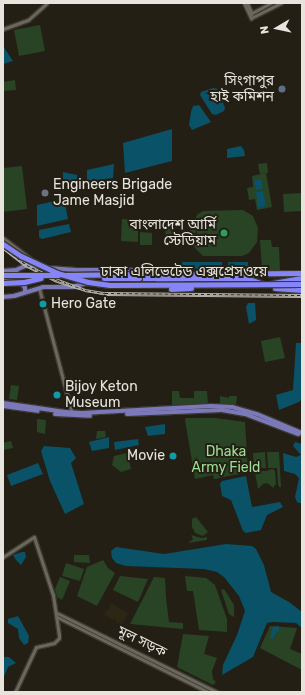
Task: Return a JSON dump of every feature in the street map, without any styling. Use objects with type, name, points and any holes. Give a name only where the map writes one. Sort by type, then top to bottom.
[{"type":"highway","name":"ঢাকা এলিভেটেড এক্সপ্রেসওয়ে","points":[[3,244],[21,256],[57,274],[88,282],[110,285],[302,285]]},
{"type":"highway","name":"ঢাকা এলিভেটেড এক্সপ্রেসওয়ে","points":[[3,248],[18,258],[53,275],[78,283],[102,287],[129,289],[275,288],[302,285]]},
{"type":"highway","points":[[4,277],[24,282],[41,278],[252,272],[280,274],[302,273]]},
{"type":"highway","points":[[270,283],[266,282],[266,277],[280,274]]},
{"type":"highway","points":[[4,277],[139,276],[245,278],[263,284],[302,278]]},
{"type":"highway","points":[[275,288],[302,290]]},
{"type":"main road","points":[[4,277],[17,272],[27,265],[80,270],[170,270],[181,274]]},
{"type":"main road","points":[[80,270],[84,276],[83,281],[80,284]]},
{"type":"main road","points":[[89,283],[87,273],[91,270]]},
{"type":"main road","points":[[109,270],[109,282]]},
{"type":"main road","points":[[17,272],[29,274],[39,287]]},
{"type":"main road","points":[[17,272],[19,280],[25,288],[25,292]]},
{"type":"main road","points":[[4,277],[19,280]]},
{"type":"main road","points":[[3,297],[14,296],[39,287],[71,287],[89,283],[102,285],[109,282],[170,282],[190,278]]},
{"type":"main road","points":[[31,290],[34,285],[34,279]]},
{"type":"main road","points":[[3,405],[72,414],[222,410],[245,414],[302,435]]},
{"type":"street","points":[[3,29],[28,20],[47,3]]},
{"type":"street","points":[[244,3],[252,15]]},
{"type":"street","points":[[247,3],[252,15]]},
{"type":"street","points":[[252,15],[271,3]]},
{"type":"street","points":[[252,15],[281,3]]},
{"type":"street","points":[[3,238],[38,266]]},
{"type":"street","points":[[39,287],[72,414]]},
{"type":"street","points":[[3,557],[34,537],[54,595],[57,615],[59,638],[54,643],[36,646],[15,692]]},
{"type":"street","name":"মূল সড়ক","points":[[57,615],[217,692]]},
{"type":"street","name":"মূল সড়ক","points":[[111,641],[208,692]]},
{"type":"shaded area","points":[[110,603],[128,613],[122,625],[117,622],[117,625],[114,618],[112,621],[111,618],[106,619],[110,617],[104,615],[107,610],[109,610]]},
{"type":"green space","points":[[40,25],[45,51],[19,56],[14,30]]},
{"type":"green space","points":[[15,80],[16,90],[3,91],[3,82]]},
{"type":"green space","points":[[267,163],[268,173],[260,174],[258,164]]},
{"type":"green space","points":[[22,166],[27,209],[3,212],[3,168]]},
{"type":"green space","points":[[266,173],[272,207],[257,210],[255,199],[249,200],[247,188],[253,187],[252,176]]},
{"type":"green space","points":[[302,193],[302,211],[284,212],[283,194]]},
{"type":"green space","name":"বাংলাদেশ আর্মি স্টেডিয়াম","points":[[243,210],[253,216],[258,228],[257,242],[249,253],[242,256],[203,256],[196,249],[191,241],[190,232],[192,223],[198,214],[203,211]]},
{"type":"green space","points":[[166,218],[174,218],[173,241],[165,241]]},
{"type":"green space","points":[[122,219],[138,220],[138,242],[121,241]]},
{"type":"green space","points":[[140,232],[152,233],[152,245],[140,245]]},
{"type":"green space","points":[[260,240],[271,240],[272,247],[279,247],[280,270],[262,270]]},
{"type":"green space","points":[[280,337],[285,358],[265,362],[261,341]]},
{"type":"green space","points":[[11,385],[19,386],[17,400],[9,399]]},
{"type":"green space","points":[[172,391],[179,391],[180,398],[194,398],[194,391],[207,391],[208,404],[172,405]]},
{"type":"green space","points":[[220,396],[229,398],[229,396],[237,396],[236,405],[220,404]]},
{"type":"green space","name":"Dhaka Army Field","points":[[186,418],[216,418],[245,422],[248,472],[214,479],[213,475],[195,479],[185,420]]},
{"type":"green space","points":[[37,419],[46,420],[45,434],[37,432]]},
{"type":"green space","points":[[97,431],[105,431],[106,437],[96,439]]},
{"type":"green space","points":[[11,441],[13,448],[3,450],[3,443]]},
{"type":"green space","points":[[265,452],[266,468],[254,468],[253,453]]},
{"type":"green space","points":[[267,452],[279,452],[281,487],[279,487],[278,484],[277,468],[268,468]]},
{"type":"green space","points":[[127,453],[131,469],[121,472],[112,465],[114,456]]},
{"type":"green space","points":[[273,469],[275,471],[276,485],[274,485],[274,488],[267,483],[263,484],[258,489],[255,473],[257,471],[268,471]]},
{"type":"green space","points":[[196,517],[208,532],[203,536],[195,533],[193,528],[192,529],[192,519]]},
{"type":"green space","points":[[191,535],[201,538],[207,537],[207,540],[188,543],[193,539]]},
{"type":"green space","points":[[74,555],[89,555],[90,563],[74,562]]},
{"type":"green space","points":[[103,560],[108,568],[115,573],[97,606],[77,596],[87,567]]},
{"type":"green space","points":[[66,563],[84,569],[80,581],[62,576]]},
{"type":"green space","points":[[120,576],[148,579],[138,602],[113,590]]},
{"type":"green space","points":[[185,576],[206,578],[215,585],[227,619],[227,632],[199,630],[193,591],[187,591]]},
{"type":"green space","points":[[60,577],[70,581],[62,600],[57,597],[55,589]]},
{"type":"green space","points":[[154,577],[165,578],[169,622],[183,623],[183,629],[130,624]]},
{"type":"green space","points":[[224,589],[234,605],[234,617],[229,614],[221,590]]},
{"type":"green space","points":[[270,626],[297,628],[290,649],[302,654],[302,670],[260,648]]},
{"type":"green space","points":[[183,634],[209,636],[204,654],[217,658],[212,671],[213,679],[216,682],[213,685],[177,667]]},
{"type":"water","points":[[3,46],[13,61],[3,64]]},
{"type":"water","points":[[213,88],[218,89],[225,108],[224,111],[216,115],[212,114],[200,95],[201,92]]},
{"type":"water","points":[[199,105],[211,122],[192,130],[189,125],[191,112],[193,106]]},
{"type":"water","points":[[172,129],[172,161],[125,173],[123,143]]},
{"type":"water","points":[[241,146],[244,150],[245,156],[227,158],[227,149]]},
{"type":"water","points":[[114,164],[113,178],[87,181],[87,170]]},
{"type":"water","points":[[63,172],[77,175],[77,183],[67,185],[63,183]]},
{"type":"water","points":[[261,179],[263,189],[256,190],[254,180]]},
{"type":"water","points":[[263,191],[266,206],[258,208],[256,192]]},
{"type":"water","points":[[64,199],[68,219],[37,226],[37,205]]},
{"type":"water","points":[[69,224],[71,232],[42,239],[39,237],[39,230]]},
{"type":"water","points":[[182,262],[222,262],[222,269],[183,270]]},
{"type":"water","points":[[228,262],[248,262],[248,269],[228,269]]},
{"type":"water","points":[[248,303],[255,303],[256,318],[256,320],[249,324],[246,307]]},
{"type":"water","points":[[296,343],[302,343],[302,399],[299,402],[279,410],[276,395],[293,390]]},
{"type":"water","points":[[165,424],[165,434],[148,436],[145,427]]},
{"type":"water","points":[[109,437],[109,448],[92,451],[89,442]]},
{"type":"water","points":[[138,439],[139,445],[115,450],[114,442]]},
{"type":"water","points":[[295,442],[302,444],[302,503],[297,502],[295,497],[299,478],[295,474],[284,471],[283,453],[296,457],[301,455],[293,446]]},
{"type":"water","points":[[44,446],[70,448],[76,458],[71,463],[84,504],[65,514],[50,481],[41,451]]},
{"type":"water","points":[[38,463],[43,474],[11,486],[7,475]]},
{"type":"water","points":[[246,476],[252,507],[280,502],[283,507],[267,515],[261,530],[246,533],[243,531],[231,500],[222,496],[220,484],[222,481]]},
{"type":"water","points":[[226,544],[252,546],[256,549],[264,565],[271,592],[289,602],[302,612],[302,628],[296,623],[267,623],[253,657],[222,675],[223,665],[237,635],[245,611],[239,596],[224,577],[217,572],[204,569],[126,566],[116,563],[112,558],[111,551],[116,547],[164,554]]},
{"type":"water","points":[[25,552],[26,557],[21,565],[13,555]]},
{"type":"water","points":[[18,616],[29,636],[28,643],[24,645],[19,638],[18,629],[8,623],[8,619]]},
{"type":"water","points":[[279,626],[279,632],[277,631],[273,639],[270,638],[273,627]]},
{"type":"water","points":[[3,657],[9,657],[16,663],[8,667],[3,679]]},
{"type":"tram line","points":[[3,249],[25,266],[54,281],[71,287],[105,295],[302,297]]},
{"type":"railway","points":[[3,247],[27,265],[58,280],[85,290],[105,293],[302,295]]},
{"type":"place","name":"সিংগাপুর হাই কমিশন","points":[[282,89]]},
{"type":"place","name":"Engineers Brigade Jame Masjid","points":[[45,193]]},
{"type":"place","name":"বাংলাদেশ আর্মি স্টেডিয়াম","points":[[224,233]]},
{"type":"place","name":"Hero Gate","points":[[43,304]]},
{"type":"place","name":"Bijoy Keton Museum","points":[[57,395]]},
{"type":"place","name":"Movie","points":[[173,456]]}]
